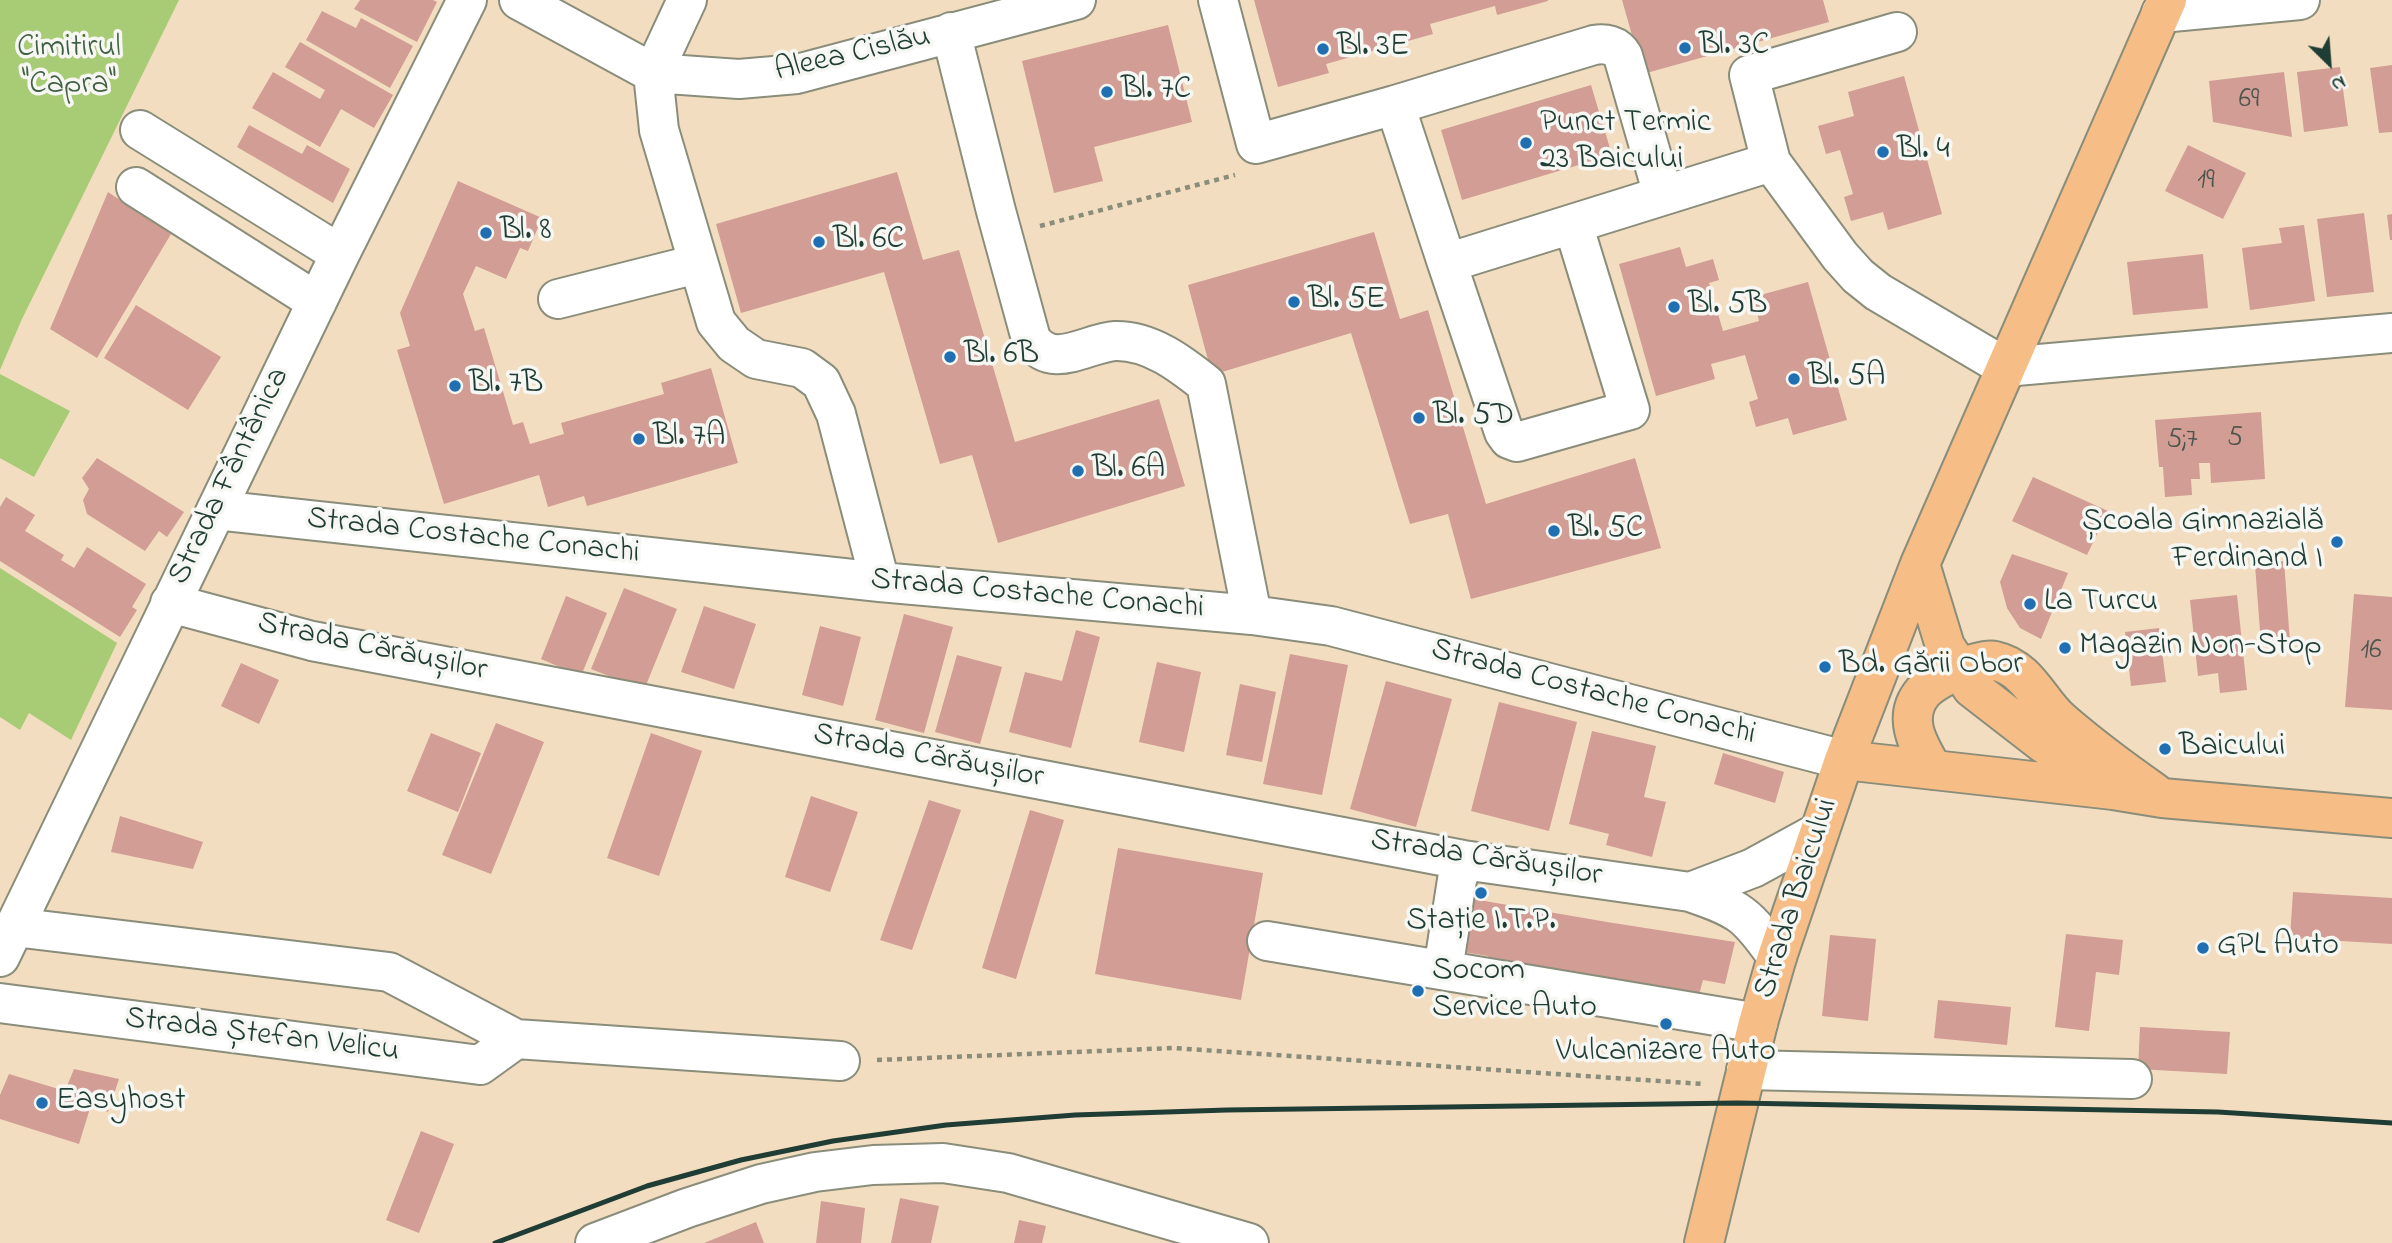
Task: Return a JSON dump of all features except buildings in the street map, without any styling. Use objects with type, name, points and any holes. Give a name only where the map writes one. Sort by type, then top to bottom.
[{"type":"main road","name":"Strada Baicului","points":[[1704,1243],[1758,1023],[1777,957],[1843,760],[1920,564],[2164,7]]},
{"type":"main road","points":[[1920,564],[1945,646],[1972,688],[2043,743],[2113,790]]},
{"type":"main road","points":[[1933,770],[1918,744],[1911,719],[1916,701],[1926,689],[1961,670],[1977,662],[1994,661],[2028,681],[2057,718],[2087,744],[2161,798]]},
{"type":"main road","points":[[1843,760],[2113,790],[2161,798],[2392,818]]},
{"type":"street","name":"Strada Fântânica","points":[[4,947],[340,254],[467,0]]},
{"type":"street","name":"Aleea Cislău","points":[[519,0],[653,73],[739,79],[797,74],[1076,0]]},
{"type":"street","points":[[687,0],[653,73],[659,130],[716,323],[734,344],[756,359],[802,368],[821,382],[836,414],[880,582]]},
{"type":"street","points":[[1218,0],[1256,144],[1594,45],[1610,45],[1623,56],[1663,195]]},
{"type":"street","points":[[2164,7],[2300,0]]},
{"type":"street","points":[[951,32],[1031,339],[1038,349],[1054,355],[1115,341],[1143,346],[1169,356],[1206,384],[1252,615]]},
{"type":"street","points":[[1897,32],[1749,75],[1771,162],[1840,256],[1858,276],[1878,292],[2005,368],[2392,333]]},
{"type":"street","points":[[1395,105],[1504,432],[1517,442],[1630,410],[1573,224]]},
{"type":"street","points":[[140,130],[340,254]]},
{"type":"street","points":[[1447,263],[1771,162]]},
{"type":"street","points":[[136,187],[317,302]]},
{"type":"street","points":[[558,299],[697,264]]},
{"type":"street","name":"Strada Costache Conachi","points":[[216,510],[880,582],[1252,615],[1331,626],[1843,760]]},
{"type":"street","name":"Strada Cărăușilor","points":[[170,603],[312,641],[1463,860],[1690,892],[1743,914],[1756,927],[1777,957]]},
{"type":"street","name":"Strada Cărăușilor","points":[[1690,892],[1753,868],[1819,832]]},
{"type":"street","points":[[1443,970],[1457,880],[1463,860]]},
{"type":"street","points":[[1267,941],[1758,1023]]},
{"type":"street","points":[[4,947],[389,972],[516,1039],[841,1061]]},
{"type":"street","name":"Strada Ștefan Velicu","points":[[0,1003],[480,1065],[516,1039]]},
{"type":"street","points":[[1744,1078],[2132,1080]]},
{"type":"street","points":[[594,1243],[761,1184],[815,1172],[873,1165],[943,1163],[1008,1173],[1248,1243]]},
{"type":"path","points":[[1002,236],[1263,168],[1256,144]]},
{"type":"path","points":[[841,1061],[1173,1048],[1744,1078]]},
{"type":"green space","name":"Cimitirul \"Capra\"","points":[[0,0],[179,0],[22,319],[0,370]]},
{"type":"green space","points":[[0,374],[70,411],[34,477],[0,458]]},
{"type":"green space","points":[[0,568],[117,643],[71,740],[29,713],[20,730],[0,717]]},
{"type":"railway","points":[[495,1243],[647,1186],[741,1160],[833,1141],[946,1125],[1075,1115],[1227,1110],[1738,1103],[2218,1112],[2392,1123]]},
{"type":"place","name":"Bl. 3C","points":[[1685,48]]},
{"type":"place","name":"Bl. 3E","points":[[1323,49]]},
{"type":"place","name":"Bl. 7C","points":[[1107,92]]},
{"type":"place","name":"Punct Termic 23 Baicului","points":[[1526,143]]},
{"type":"place","name":"Bl. 4","points":[[1883,152]]},
{"type":"place","name":"Bl. 8","points":[[486,233]]},
{"type":"place","name":"Bl. 6C","points":[[819,242]]},
{"type":"place","name":"Bl. 5E","points":[[1294,302]]},
{"type":"place","name":"Bl. 5B","points":[[1674,307]]},
{"type":"place","name":"Bl. 6B","points":[[950,357]]},
{"type":"place","name":"Bl. 5A","points":[[1794,379]]},
{"type":"place","name":"Bl. 7B","points":[[455,386]]},
{"type":"place","name":"Bl. 5D","points":[[1419,418]]},
{"type":"place","name":"Bl. 7A","points":[[639,439]]},
{"type":"place","name":"Bl. 6A","points":[[1078,471]]},
{"type":"place","name":"Bl. 5C","points":[[1554,531]]},
{"type":"place","name":"Școala Gimnazială Ferdinand I","points":[[2337,542]]},
{"type":"place","name":"La Turcu","points":[[2030,604]]},
{"type":"place","name":"Magazin Non-Stop","points":[[2065,648]]},
{"type":"place","name":"Bd. Gării Obor","points":[[1825,667]]},
{"type":"place","name":"Baicului","points":[[2165,749]]},
{"type":"place","name":"Stație I.T.P.","points":[[1481,893]]},
{"type":"place","name":"GPL Auto","points":[[2203,948]]},
{"type":"place","name":"Socom Service Auto","points":[[1418,991]]},
{"type":"place","name":"Vulcanizare Auto","points":[[1666,1024]]},
{"type":"place","name":"Easyhost","points":[[42,1103]]}]
